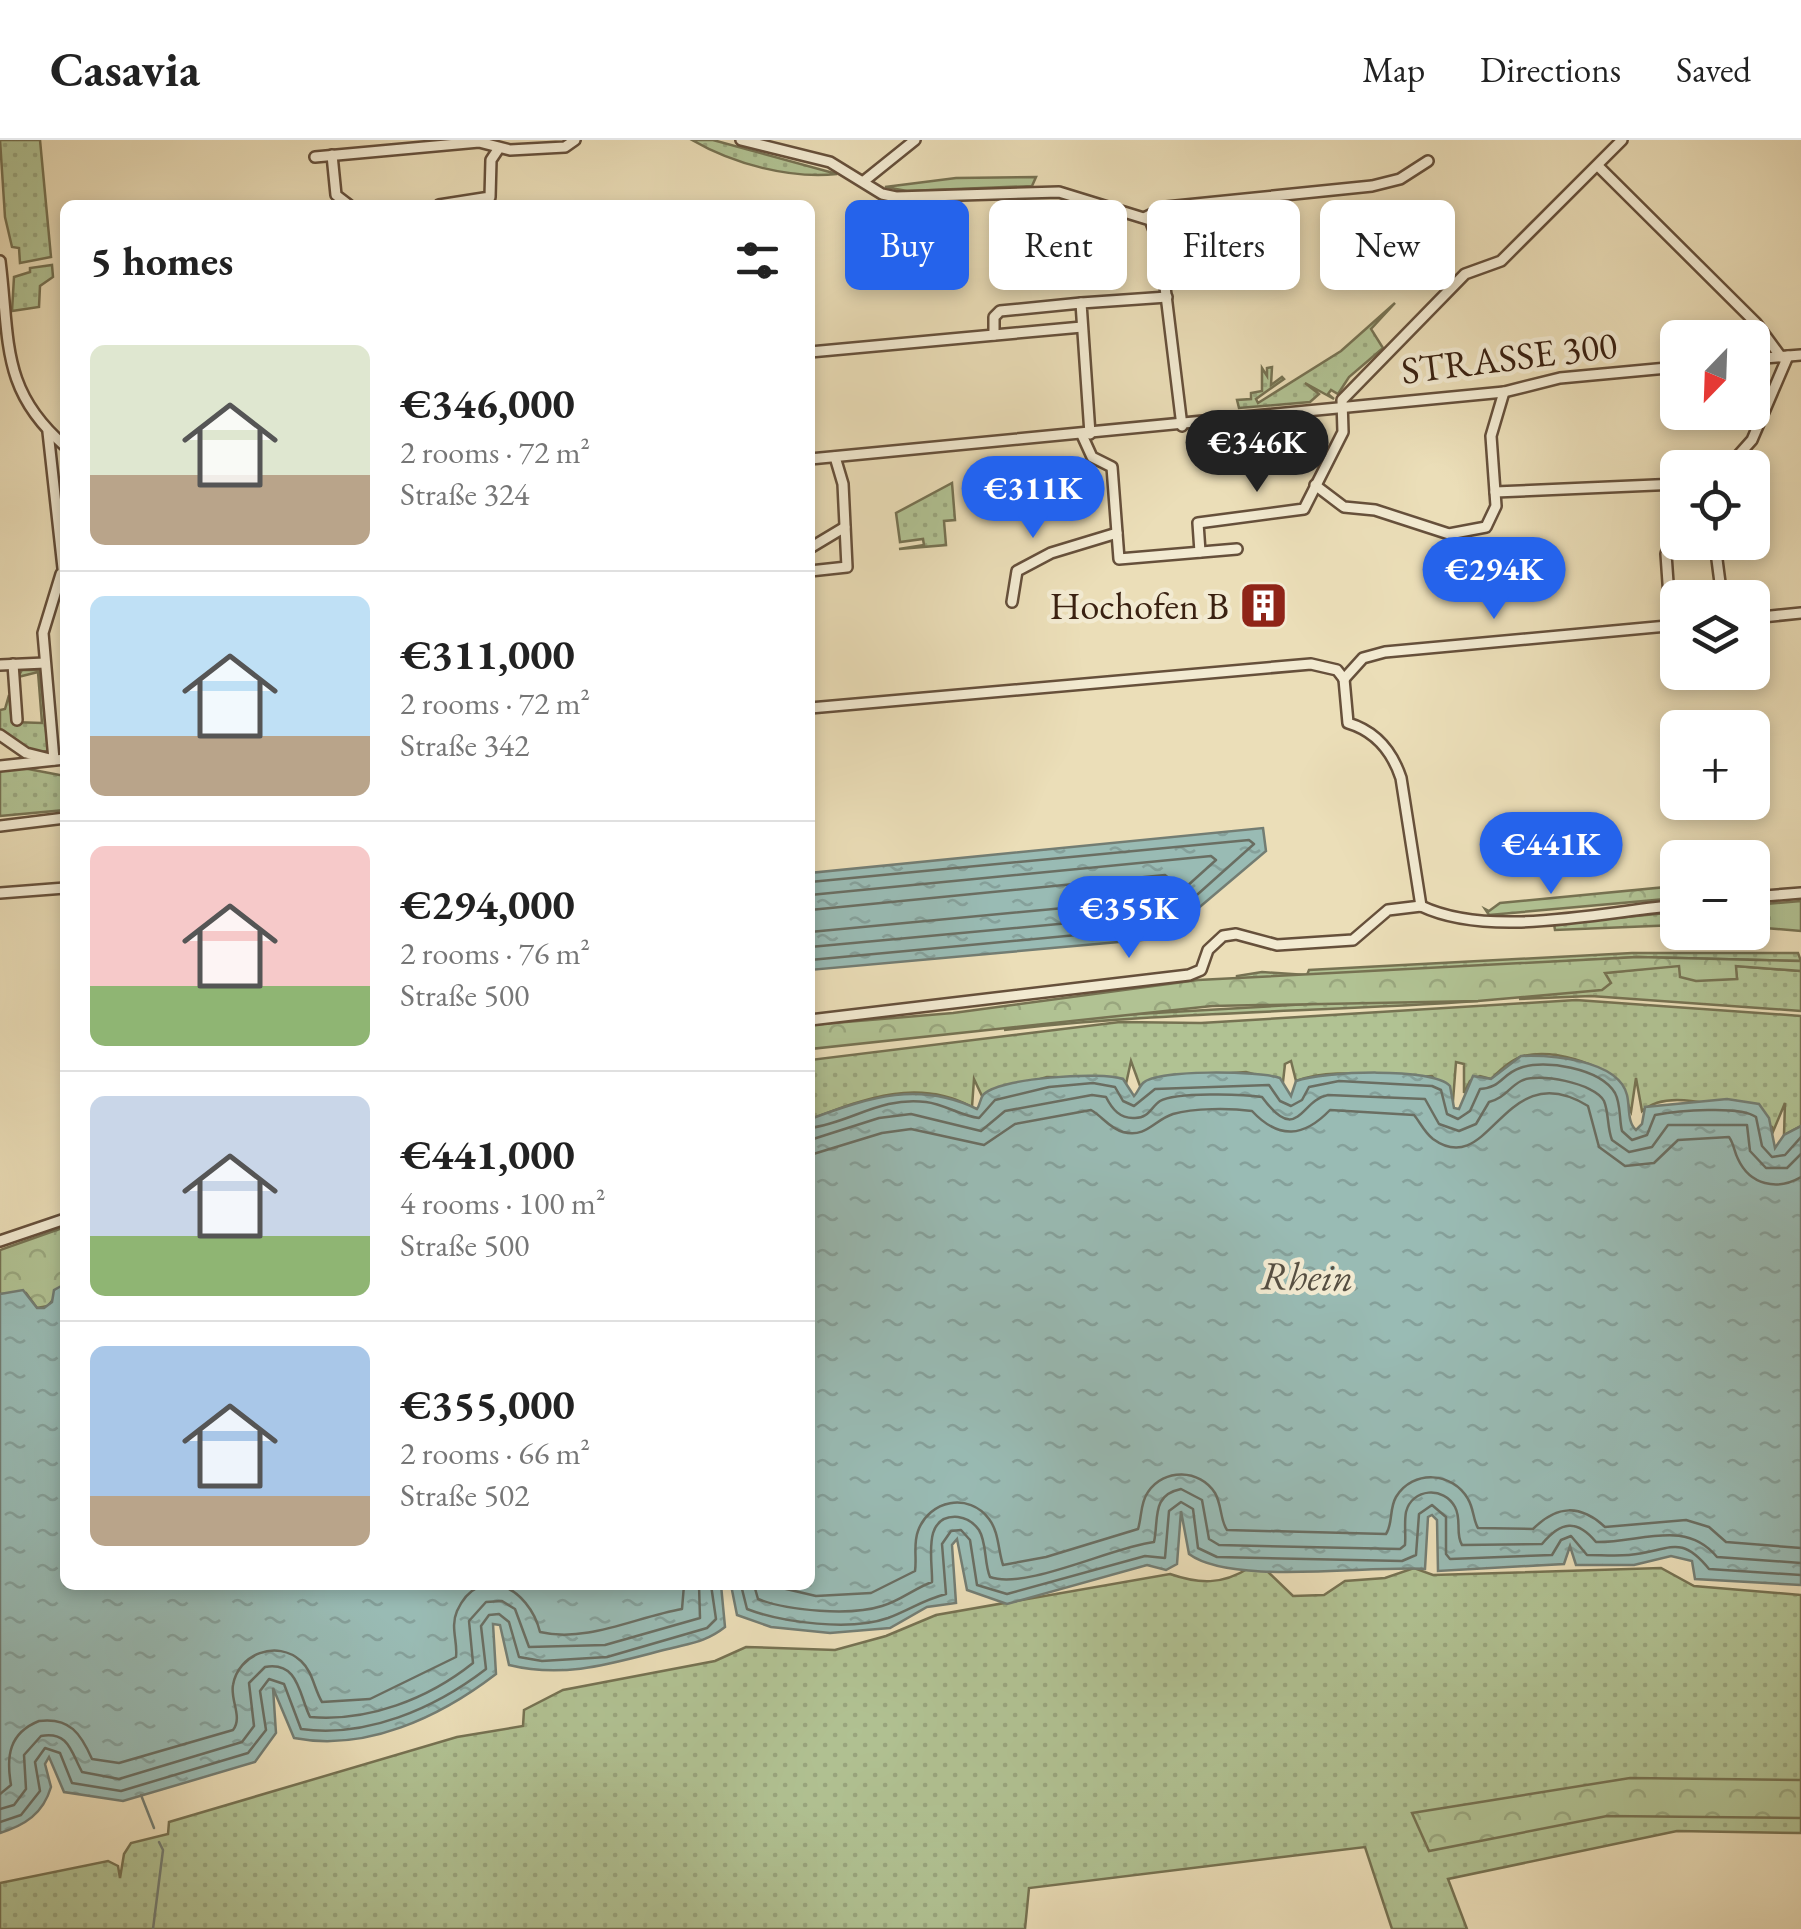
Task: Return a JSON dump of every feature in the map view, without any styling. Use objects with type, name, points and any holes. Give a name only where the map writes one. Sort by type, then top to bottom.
[{"type":"street","points":[[315,156],[479,142],[499,148],[566,146],[575,140]]},
{"type":"street","points":[[741,140],[830,162],[882,194],[896,197],[1059,192],[1146,218],[1159,236],[1182,426]]},
{"type":"street","points":[[864,181],[915,140]]},
{"type":"street","points":[[1200,552],[1198,523],[1304,509],[1344,432],[1340,408],[1465,274],[1501,261],[1622,140]]},
{"type":"street","points":[[471,200],[490,197],[491,160],[499,148]]},
{"type":"street","points":[[332,155],[336,195],[342,200]]},
{"type":"street","points":[[1146,218],[1166,207],[1372,186],[1400,178],[1428,161]]},
{"type":"street","points":[[1598,166],[1785,356]]},
{"type":"street","points":[[0,261],[12,379],[48,432],[60,442]]},
{"type":"street","points":[[994,334],[994,317],[1000,311],[1166,297]]},
{"type":"street","points":[[1081,303],[1086,435],[1092,457],[1112,467],[1119,559],[1237,549]]},
{"type":"street","points":[[815,352],[1082,327]]},
{"type":"street","points":[[1770,358],[1801,355]]},
{"type":"street","points":[[1743,450],[1752,440],[1785,356]]},
{"type":"street","name":"STRASSE 300","points":[[815,459],[1504,392],[1560,378],[1660,369]]},
{"type":"street","points":[[1314,485],[1344,507],[1375,510],[1449,534],[1486,527],[1496,506],[1491,436],[1504,392]]},
{"type":"street","points":[[48,432],[60,547]]},
{"type":"street","points":[[815,571],[847,568],[843,484],[836,457]]},
{"type":"street","points":[[1495,492],[1660,485]]},
{"type":"street","points":[[815,545],[846,527]]},
{"type":"street","points":[[1012,602],[1017,571],[1052,553],[1117,532]]},
{"type":"street","points":[[59,759],[43,633],[60,585]]},
{"type":"street","points":[[1770,616],[1801,613]]},
{"type":"street","points":[[1344,679],[1363,658],[1385,652],[1660,626]]},
{"type":"street","points":[[0,665],[45,662]]},
{"type":"street","points":[[13,664],[17,720]]},
{"type":"street","points":[[815,708],[1311,664],[1337,670],[1344,679],[1348,722],[1382,744],[1394,758],[1401,778],[1421,906]]},
{"type":"street","points":[[0,735],[26,753],[59,759]]},
{"type":"street","points":[[0,766],[59,759]]},
{"type":"street","points":[[0,826],[60,819]]},
{"type":"street","points":[[0,893],[60,888]]},
{"type":"street","points":[[1770,896],[1801,893]]},
{"type":"street","points":[[815,1019],[1189,975],[1201,970],[1208,950],[1222,936],[1236,934],[1277,945],[1354,940],[1388,910],[1421,906],[1437,914],[1489,922],[1660,906]]},
{"type":"street","points":[[0,1241],[60,1221]]},
{"type":"green space","points":[[0,140],[40,140],[51,257],[20,263],[19,248],[12,247],[5,217]]},
{"type":"green space","points":[[692,140],[713,140],[837,174],[762,168]]},
{"type":"green space","points":[[1036,177],[1032,186],[907,191],[885,187],[956,178]]},
{"type":"green space","points":[[52,265],[53,277],[40,286],[39,307],[12,311],[14,277],[30,272],[30,268]]},
{"type":"green space","points":[[1395,303],[1371,329],[1383,348],[1349,377],[1338,394],[1331,390],[1328,394],[1334,399],[1305,383],[1319,394],[1310,402],[1239,408],[1237,400],[1251,399],[1251,393],[1262,391],[1262,368],[1267,376],[1267,368],[1272,367],[1271,385],[1284,379],[1256,399],[1258,403],[1341,351]]},
{"type":"green space","points":[[952,483],[955,520],[944,521],[946,545],[899,549],[924,545],[923,539],[900,542],[896,513]]},
{"type":"green space","points":[[22,670],[40,670],[48,751],[30,753],[0,732],[0,710],[5,709],[9,695],[12,722],[42,723],[38,672],[18,677]]},
{"type":"green space","points":[[23,768],[60,775],[60,810],[0,816],[0,770]]},
{"type":"green space","points":[[1660,888],[1660,900],[1489,915],[1485,909],[1489,911],[1500,903]]},
{"type":"green space","points":[[1801,901],[1801,931],[1770,928],[1770,904]]},
{"type":"green space","points":[[1660,914],[1660,926],[1555,930],[1554,924]]},
{"type":"green space","points":[[1632,953],[1798,953],[1801,961],[1638,957],[1237,981],[1237,976],[1262,972],[1307,975],[1309,970]]},
{"type":"green space","points":[[1638,957],[1801,961],[1801,971],[1736,966],[1737,979],[1696,981],[1680,977],[1679,966],[1605,973],[1611,983],[1602,990],[1478,1001],[1212,1006],[815,1048],[815,1025],[953,1013],[1198,980]]},
{"type":"green space","points":[[1680,965],[1737,978],[1735,966],[1801,971],[1801,1011],[1591,996],[1519,999],[1548,994],[1604,973]]},
{"type":"green space","points":[[1378,1000],[1478,1001],[1122,1019],[1004,1030],[1085,1017]]},
{"type":"green space","points":[[1576,1000],[1801,1016],[1801,1126],[1784,1135],[1785,1103],[1772,1134],[1772,1127],[1707,1104],[1671,1100],[1642,1111],[1636,1078],[1631,1112],[1624,1090],[1600,1069],[1548,1054],[1519,1058],[1491,1079],[1480,1076],[1470,1081],[1464,1093],[1464,1064],[1456,1062],[1453,1101],[1432,1076],[1346,1073],[1296,1081],[1291,1061],[1285,1064],[1283,1082],[1246,1072],[1152,1079],[1140,1086],[1131,1061],[1126,1084],[1123,1079],[1047,1077],[982,1096],[974,1079],[972,1107],[952,1098],[912,1092],[873,1098],[815,1118],[815,1059],[1120,1022],[1201,1023]]},
{"type":"green space","points":[[60,1229],[60,1290],[48,1306],[37,1308],[26,1293],[0,1294],[0,1250]]},
{"type":"green space","points":[[1249,1568],[1265,1569],[1293,1596],[1324,1595],[1345,1581],[1385,1578],[1414,1568],[1433,1575],[1661,1568],[1694,1586],[1801,1595],[1801,1833],[1677,1831],[1448,1879],[1467,1929],[1392,1929],[1365,1847],[1029,1888],[1025,1929],[0,1929],[0,1883],[108,1861],[118,1866],[120,1878],[124,1854],[131,1843],[168,1834],[169,1822],[457,1737],[523,1726],[524,1710],[563,1690],[715,1661],[746,1647],[835,1650],[886,1636],[936,1615],[1170,1574],[1191,1580],[1220,1580]]},
{"type":"green space","points":[[1630,1778],[1801,1780],[1801,1818],[1607,1816],[1429,1851],[1412,1813]]},
{"type":"water","points":[[1263,828],[1266,851],[1163,938],[815,970],[815,873]]},
{"type":"water","name":"Rhein","points":[[1521,1056],[1581,1062],[1611,1074],[1621,1083],[1636,1130],[1642,1124],[1645,1107],[1727,1099],[1759,1104],[1769,1118],[1775,1148],[1784,1135],[1801,1126],[1801,1585],[1695,1579],[1692,1561],[1671,1556],[1634,1565],[1576,1565],[1570,1546],[1564,1564],[1438,1571],[1437,1520],[1432,1515],[1428,1517],[1425,1569],[1236,1569],[1209,1564],[1189,1554],[1181,1511],[1177,1564],[1166,1570],[1147,1565],[1007,1604],[967,1590],[957,1539],[952,1545],[956,1603],[927,1607],[890,1628],[830,1633],[771,1627],[737,1615],[732,1590],[815,1590],[815,1117],[895,1095],[935,1096],[977,1109],[983,1095],[992,1089],[1050,1078],[1123,1079],[1134,1096],[1152,1078],[1209,1073],[1280,1078],[1291,1096],[1296,1081],[1310,1078],[1352,1073],[1423,1076],[1450,1086],[1454,1108],[1459,1109],[1473,1076],[1491,1079]]},
{"type":"water","points":[[60,1287],[60,1590],[721,1590],[725,1627],[698,1641],[628,1659],[589,1668],[550,1670],[509,1665],[500,1625],[493,1624],[496,1674],[426,1717],[348,1740],[294,1738],[273,1688],[276,1733],[255,1762],[123,1801],[64,1792],[49,1757],[45,1764],[51,1787],[43,1804],[25,1822],[0,1833],[0,1294],[23,1290],[37,1308],[44,1308],[52,1302],[54,1290]]},
{"type":"waterway","points":[[141,1795],[154,1828]]},
{"type":"waterway","points":[[153,1929],[163,1850],[159,1842]]},
{"type":"place","name":"Hochofen B","points":[[1264,605]]}]
